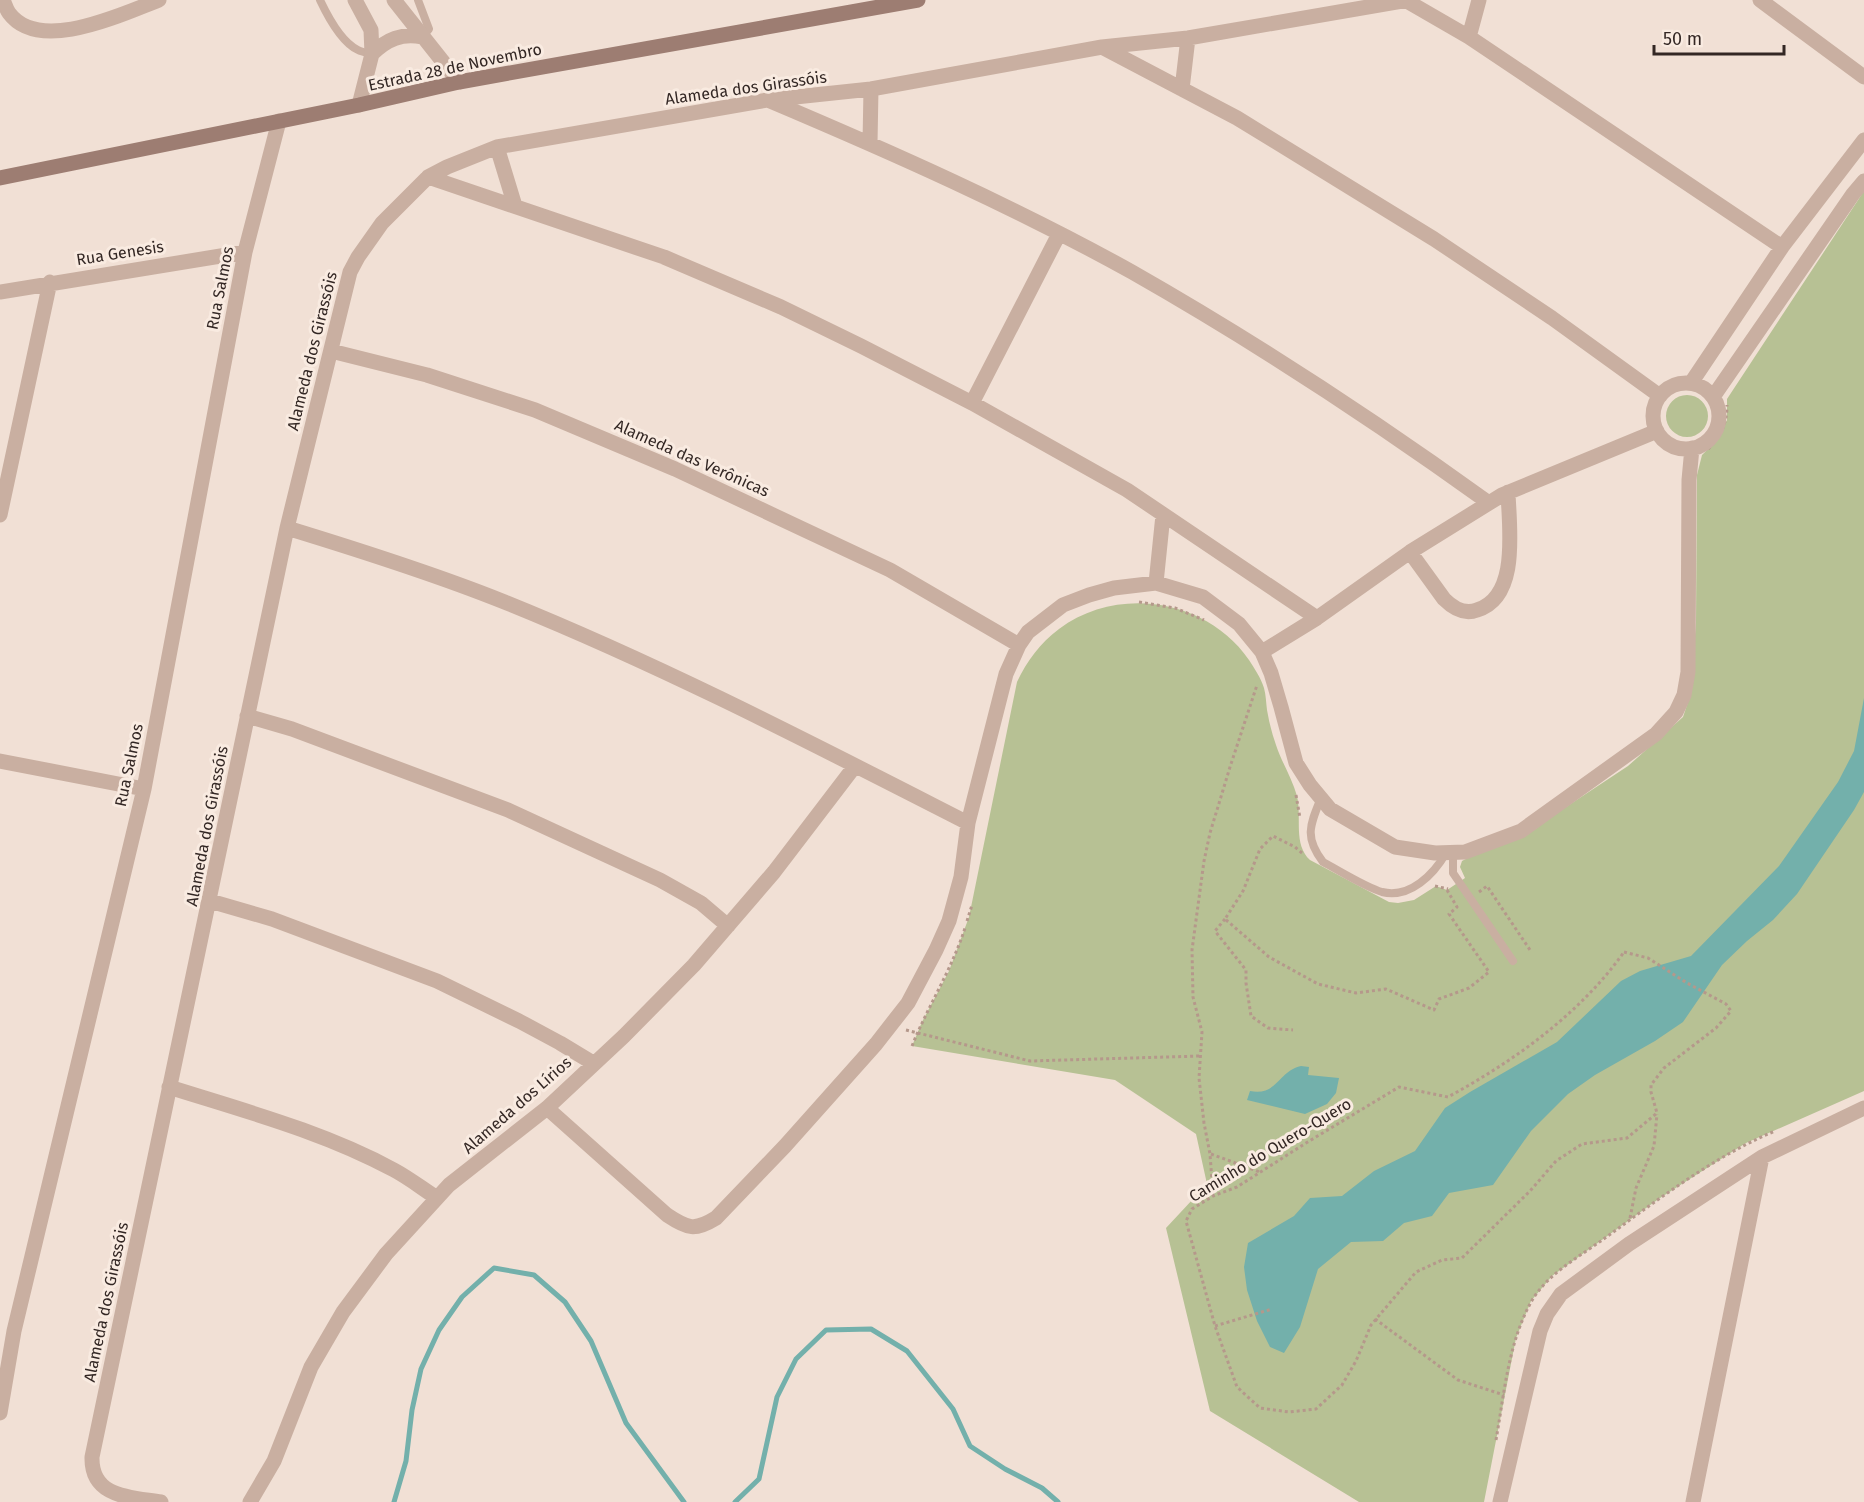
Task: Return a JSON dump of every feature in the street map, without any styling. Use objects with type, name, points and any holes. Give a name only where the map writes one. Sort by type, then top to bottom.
[{"type":"street","points":[[3,0],[8,13],[21,24],[44,32],[64,31],[108,19],[159,0]]},
{"type":"street","points":[[355,0],[371,30],[372,54],[359,105]]},
{"type":"street","points":[[394,0],[459,82]]},
{"type":"street","name":"Estrada 28 de Novembro","points":[[0,178],[359,105],[459,82],[860,5],[918,0]]},
{"type":"street","points":[[1406,0],[1469,37],[1782,246]]},
{"type":"street","name":"Alameda dos Girassóis","points":[[161,1502],[116,1494],[106,1489],[101,1485],[92,1466],[92,1457],[287,528],[347,283],[358,257],[382,223],[428,177],[497,147],[766,100],[871,88],[1102,47],[1188,38],[1406,0]]},
{"type":"street","points":[[1469,37],[1479,0]]},
{"type":"street","points":[[1760,0],[1864,77]]},
{"type":"street","points":[[372,54],[380,46],[399,37],[422,37]]},
{"type":"street","points":[[1182,89],[1188,38]]},
{"type":"street","points":[[1102,47],[1237,118],[1434,239],[1552,318],[1660,396]]},
{"type":"street","points":[[870,143],[871,88]]},
{"type":"street","points":[[766,100],[870,143],[1059,234],[1132,273],[1293,369],[1395,435],[1489,503]]},
{"type":"street","name":"Rua Salmos","points":[[0,1413],[14,1331],[144,789],[245,252],[279,121]]},
{"type":"street","points":[[1691,383],[1782,246],[1864,140]]},
{"type":"street","points":[[497,147],[515,206]]},
{"type":"street","points":[[428,177],[664,257],[770,303],[972,403],[1127,490],[1317,618]]},
{"type":"street","points":[[1713,397],[1864,181]]},
{"type":"street","points":[[972,403],[1059,234]]},
{"type":"street","name":"Rua Genesis","points":[[0,292],[50,282],[245,252]]},
{"type":"street","points":[[0,515],[50,282]]},
{"type":"street","name":"Alameda das Verônicas","points":[[331,351],[427,375],[535,410],[675,469],[890,570],[1019,645]]},
{"type":"street","points":[[1691,383],[1705,389],[1713,397],[1718,407],[1719,419],[1717,430],[1710,439],[1702,445],[1681,449],[1663,439],[1657,431],[1653,421],[1653,410],[1660,396],[1672,386],[1691,383]]},
{"type":"street","points":[[1262,652],[1317,618],[1410,552],[1508,492],[1657,431]]},
{"type":"street","points":[[547,1108],[668,1215],[690,1227],[702,1227],[716,1218],[785,1146],[908,1003],[949,921],[961,877],[968,823],[1006,674],[1019,645],[1028,632],[1063,605],[1089,595],[1114,588],[1156,583],[1203,597],[1239,624],[1262,652],[1271,672],[1296,763],[1310,785],[1330,808],[1395,847],[1435,853],[1465,852],[1521,831],[1656,734],[1676,712],[1684,695],[1688,672],[1689,480],[1692,448]]},
{"type":"street","points":[[1410,552],[1450,606],[1460,611],[1472,612],[1485,608],[1501,593],[1506,579],[1509,545],[1508,492]]},
{"type":"street","points":[[1156,583],[1163,515]]},
{"type":"street","points":[[287,528],[500,600],[680,680],[968,823]]},
{"type":"street","points":[[247,716],[292,729],[508,810],[660,880],[701,903],[728,926]]},
{"type":"street","points":[[0,760],[144,789]]},
{"type":"street","name":"Alameda dos Lírios","points":[[250,1502],[274,1461],[311,1367],[343,1312],[386,1254],[449,1185],[547,1108],[624,1036],[694,965],[774,872],[855,766]]},
{"type":"street","points":[[210,901],[272,919],[437,981],[519,1021],[593,1064]]},
{"type":"street","points":[[169,1087],[288,1125],[348,1149],[394,1170],[437,1198]]},
{"type":"street","points":[[1500,1502],[1540,1331],[1547,1314],[1561,1294],[1629,1244],[1762,1157],[1864,1108]]},
{"type":"street","points":[[1693,1502],[1762,1157]]},
{"type":"lane","points":[[320,0],[333,25],[344,38],[356,50],[372,54]]},
{"type":"lane","points":[[418,0],[429,29],[422,37]]},
{"type":"lane","points":[[1321,798],[1309,832],[1317,854],[1323,862],[1381,892],[1399,892],[1413,887],[1436,870],[1449,853]]},
{"type":"lane","points":[[1449,853],[1453,873],[1513,961]]},
{"type":"path","points":[[1131,603],[1158,604],[1175,608],[1208,622]]},
{"type":"path","points":[[1213,1196],[1210,1154],[1199,1078],[1202,1032],[1193,997],[1192,950],[1204,861],[1230,767],[1260,681],[1264,688]]},
{"type":"path","points":[[1296,795],[1300,821]]},
{"type":"path","points":[[1293,1030],[1268,1028],[1251,1016],[1245,983],[1246,970],[1215,931],[1226,919],[1243,891],[1260,849],[1273,836],[1295,847],[1304,855],[1299,845]]},
{"type":"path","points":[[1447,890],[1459,882]]},
{"type":"path","points":[[1226,919],[1269,957],[1318,984],[1356,993],[1386,989],[1434,1010],[1439,999],[1469,988],[1489,972],[1449,914],[1457,907],[1447,890],[1440,886],[1432,887]]},
{"type":"path","points":[[1476,894],[1487,886],[1530,950]]},
{"type":"path","points":[[912,1046],[949,971],[974,899]]},
{"type":"path","name":"Caminho do Quero-Quero","points":[[1624,952],[1648,958],[1726,1004],[1731,1011],[1716,1028],[1664,1068],[1651,1085],[1657,1113],[1627,1138],[1582,1144],[1556,1161],[1530,1191],[1462,1258],[1442,1260],[1416,1272],[1371,1324],[1356,1361],[1342,1385],[1316,1409],[1289,1412],[1260,1408],[1237,1387],[1215,1326],[1186,1221],[1192,1209],[1213,1196],[1237,1187],[1400,1087],[1448,1097],[1458,1092],[1552,1028],[1579,1004],[1613,968],[1624,952]]},
{"type":"path","points":[[890,1026],[1030,1061],[1200,1056]]},
{"type":"path","points":[[1630,1218],[1636,1188],[1654,1146],[1657,1113]]},
{"type":"path","points":[[1210,1154],[1260,1172]]},
{"type":"path","points":[[1215,1326],[1272,1309]]},
{"type":"path","points":[[1375,1319],[1458,1380],[1504,1395]]},
{"type":"green space","points":[[1864,191],[1864,1091],[1746,1143],[1660,1198],[1552,1276],[1531,1301],[1516,1338],[1484,1502],[1359,1502],[1210,1411],[1166,1228],[1207,1184],[1196,1134],[1115,1080],[912,1046],[949,971],[969,917],[1017,682],[1035,653],[1052,634],[1082,615],[1108,607],[1134,603],[1160,605],[1186,612],[1210,623],[1231,639],[1249,660],[1263,684],[1273,737],[1297,796],[1300,839],[1305,854],[1310,860],[1389,902],[1414,900],[1436,886],[1447,890],[1465,878],[1460,867],[1462,861],[1566,807],[1628,766],[1683,717],[1690,696],[1696,623],[1697,475],[1702,455],[1717,440],[1727,420],[1727,399]]},
{"type":"green space","points":[[1687,395],[1702,401],[1708,416],[1702,431],[1687,437],[1672,431],[1666,416],[1672,401]]},
{"type":"water","points":[[1864,698],[1864,792],[1854,810],[1797,894],[1773,920],[1722,965],[1683,1022],[1568,1094],[1531,1131],[1493,1185],[1449,1193],[1432,1216],[1404,1223],[1383,1241],[1351,1242],[1318,1269],[1300,1327],[1284,1353],[1270,1347],[1257,1321],[1247,1290],[1244,1267],[1248,1243],[1294,1216],[1310,1198],[1342,1196],[1374,1171],[1415,1151],[1445,1108],[1557,1042],[1621,981],[1640,971],[1691,956],[1779,866],[1838,782],[1854,751]]},
{"type":"water","points":[[1301,1066],[1309,1067],[1308,1075],[1339,1078],[1336,1093],[1327,1104],[1305,1114],[1247,1100],[1250,1091],[1266,1090],[1287,1073]]},
{"type":"waterway","points":[[394,1502],[406,1461],[412,1410],[421,1369],[439,1330],[462,1297],[494,1268],[534,1275],[565,1302],[591,1341],[626,1423],[684,1502]]},
{"type":"waterway","points":[[735,1502],[759,1479],[777,1397],[796,1359],[826,1330],[871,1329],[907,1351],[953,1409],[970,1446],[1005,1469],[1042,1488],[1058,1502]]}]
